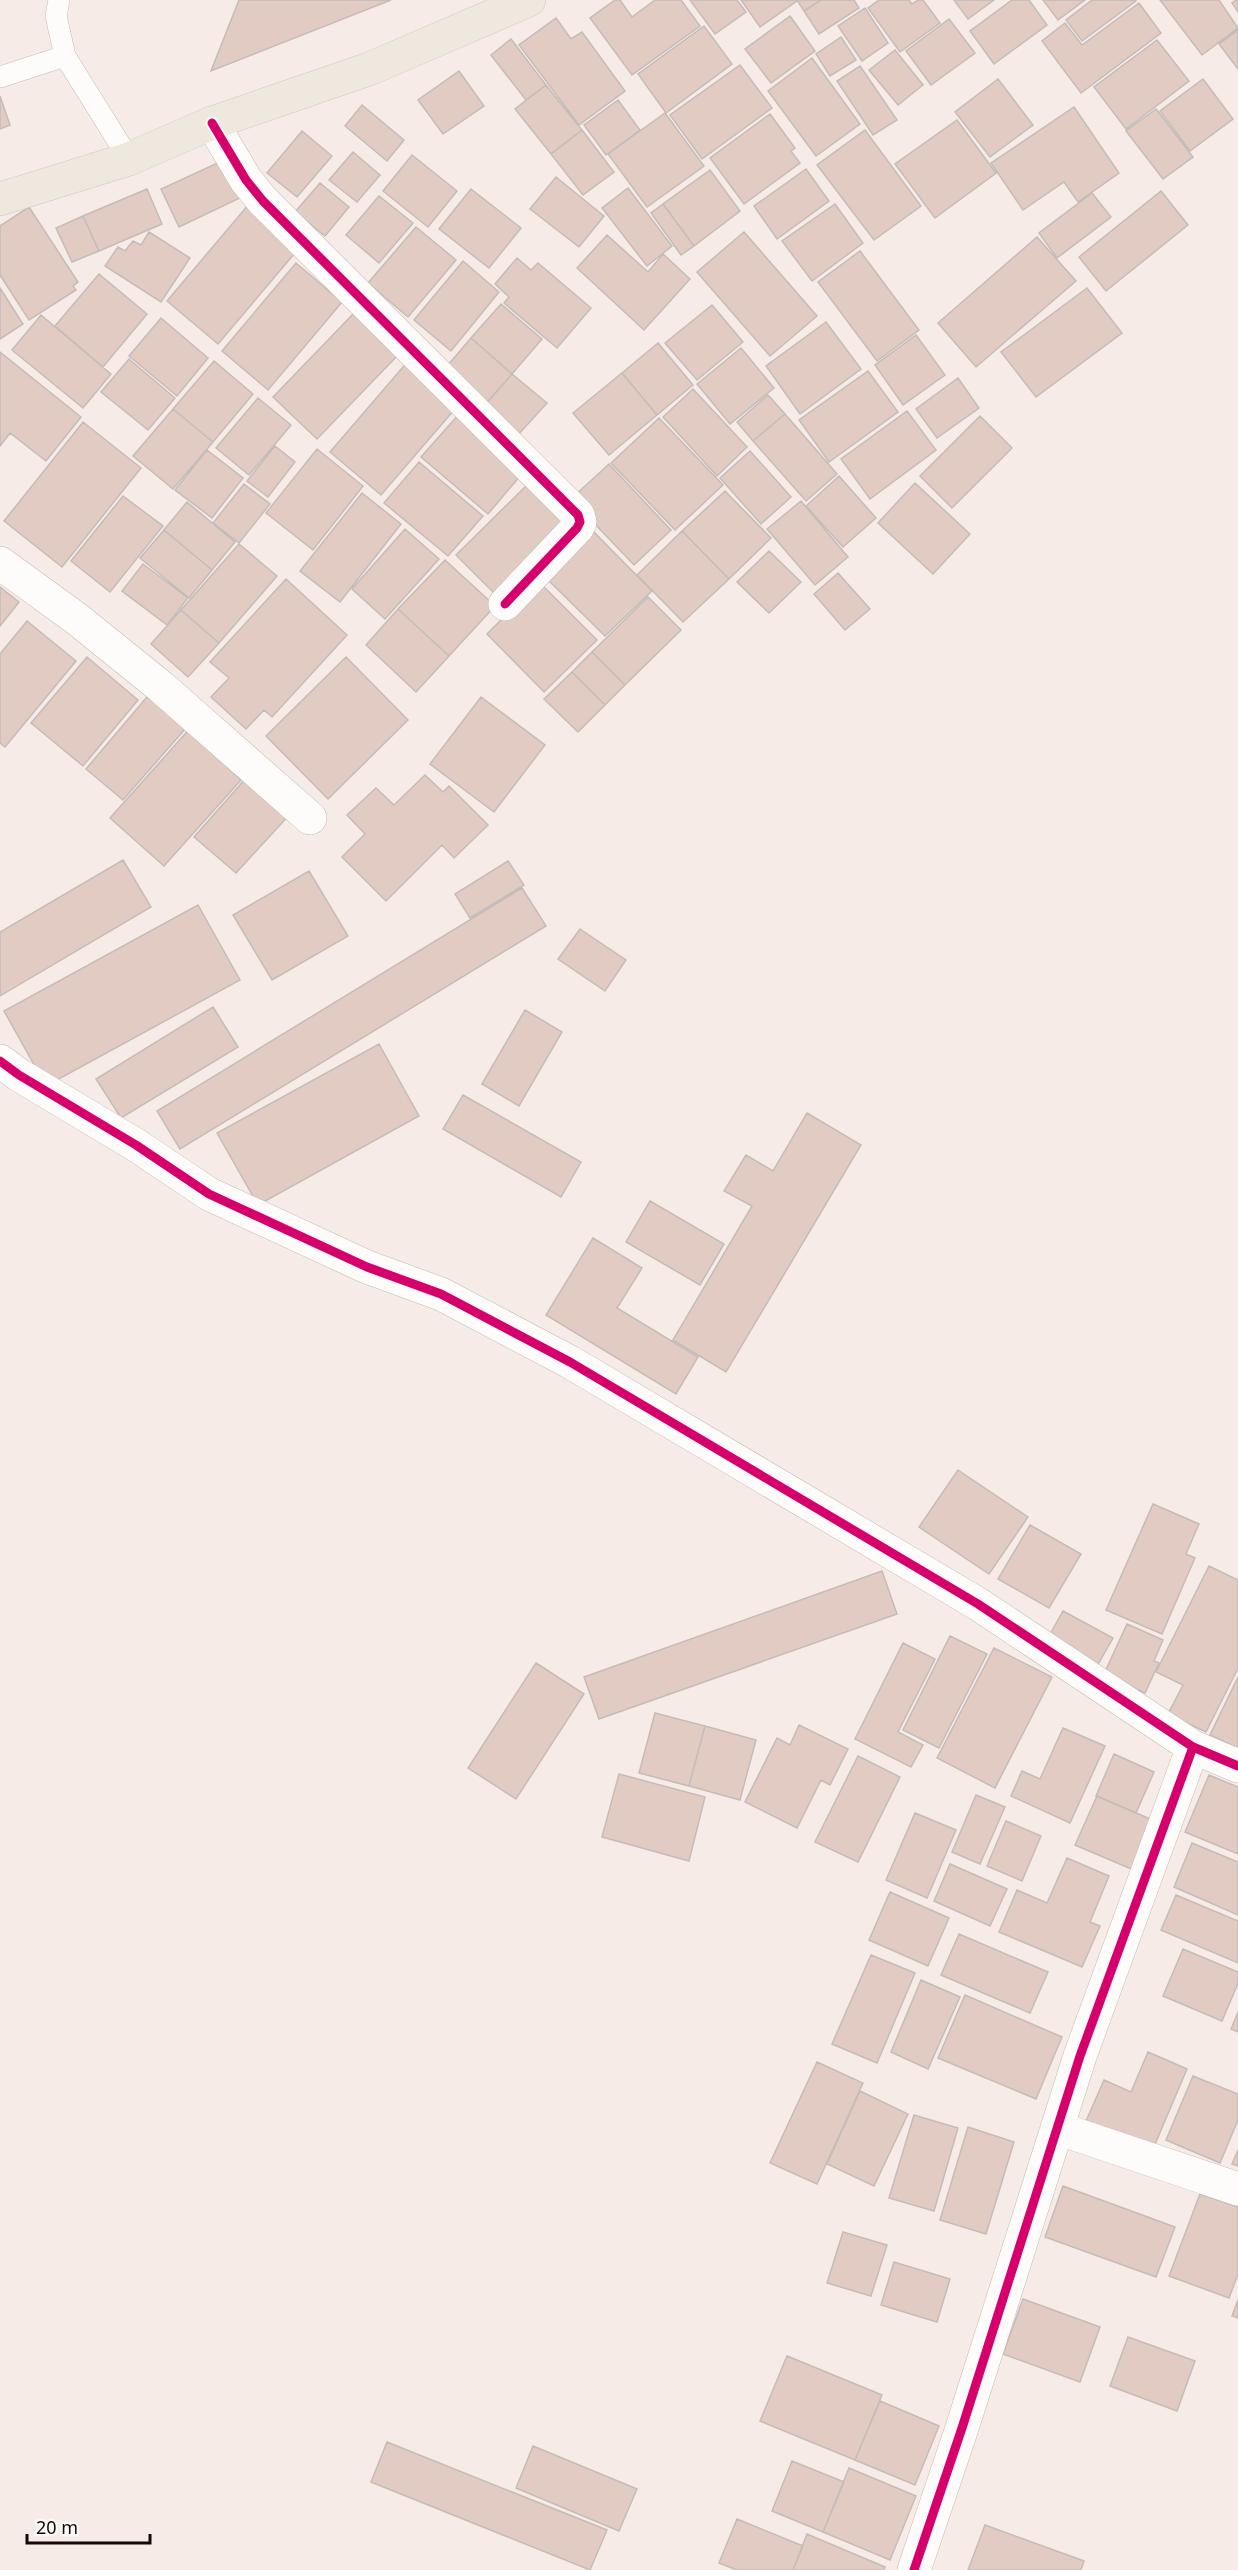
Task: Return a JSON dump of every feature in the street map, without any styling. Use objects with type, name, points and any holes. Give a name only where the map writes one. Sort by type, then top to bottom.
[{"type":"main road","points":[[0,198],[129,159],[212,123],[369,69],[529,0]]},
{"type":"street","points":[[212,123],[246,180],[263,201],[578,515],[580,522],[577,528],[505,604]]},
{"type":"street","points":[[0,562],[77,619],[160,686],[310,818]]},
{"type":"street","points":[[0,1061],[19,1075],[136,1145],[209,1194],[367,1267],[441,1294],[570,1362],[978,1604],[1193,1748],[1238,1766]]},
{"type":"street","points":[[914,2570],[1080,2056],[1193,1748]]},
{"type":"street","points":[[1057,2128],[1238,2189]]},
{"type":"lane","points":[[59,0],[56,16],[65,56],[129,159]]},
{"type":"lane","points":[[0,77],[65,56]]},
{"type":"building","points":[[239,0],[391,0],[211,71]]},
{"type":"building","points":[[615,0],[620,0],[632,17],[655,0],[681,0],[700,26],[632,75],[590,18]]},
{"type":"building","points":[[690,0],[737,0],[746,12],[715,34]]},
{"type":"building","points":[[741,0],[796,0],[797,1],[760,27]]},
{"type":"building","points":[[797,0],[821,0],[804,11]]},
{"type":"building","points":[[821,0],[854,0],[859,8],[819,34],[804,11]]},
{"type":"building","points":[[879,0],[909,0],[912,4],[923,0],[940,23],[900,52],[868,8]]},
{"type":"building","points":[[954,0],[994,0],[968,19]]},
{"type":"building","points":[[1012,0],[1029,0],[1047,25],[994,64],[970,31]]},
{"type":"building","points":[[1043,0],[1085,0],[1058,20]]},
{"type":"building","points":[[1092,0],[1136,1],[1082,41],[1066,20]]},
{"type":"building","points":[[1160,0],[1219,0],[1238,28],[1202,55]]},
{"type":"building","points":[[1238,0],[1238,12],[1232,3]]},
{"type":"building","points":[[1139,3],[1161,33],[1081,93],[1042,41],[1065,23],[1082,45]]},
{"type":"building","points":[[865,8],[888,43],[862,61],[838,26]]},
{"type":"building","points":[[790,16],[815,51],[771,83],[745,49]]},
{"type":"building","points":[[556,18],[571,39],[582,32],[625,91],[579,125],[519,45]]},
{"type":"building","points":[[949,19],[975,53],[931,85],[906,51]]},
{"type":"building","points":[[704,26],[732,64],[666,113],[638,74]]},
{"type":"building","points":[[1238,30],[1238,69],[1219,44]]},
{"type":"building","points":[[841,37],[856,60],[830,76],[816,54]]},
{"type":"building","points":[[511,39],[546,85],[526,100],[491,55]]},
{"type":"building","points":[[1157,40],[1189,81],[1126,129],[1094,87]]},
{"type":"building","points":[[895,50],[923,85],[898,105],[869,70]]},
{"type":"building","points":[[812,58],[860,124],[816,156],[768,91]]},
{"type":"building","points":[[740,65],[772,108],[702,159],[670,115]]},
{"type":"building","points":[[860,66],[897,120],[873,135],[837,81]]},
{"type":"building","points":[[459,71],[484,106],[443,134],[418,100]]},
{"type":"building","points":[[998,79],[1033,125],[990,157],[955,112]]},
{"type":"building","points":[[1203,79],[1233,119],[1190,151],[1160,111]]},
{"type":"building","points":[[546,85],[582,130],[551,154],[515,109]]},
{"type":"building","points":[[0,96],[10,125],[0,129]]},
{"type":"building","points":[[618,100],[640,130],[606,155],[584,125]]},
{"type":"building","points":[[362,105],[404,140],[387,161],[345,126]]},
{"type":"building","points":[[1074,107],[1119,173],[1078,202],[1064,182],[1023,210],[991,163]]},
{"type":"building","points":[[1156,109],[1193,157],[1163,179],[1126,131]]},
{"type":"building","points":[[665,113],[704,166],[647,207],[608,154]]},
{"type":"building","points":[[770,114],[795,148],[791,151],[800,163],[744,204],[710,158]]},
{"type":"building","points":[[957,120],[996,173],[935,218],[895,164]]},
{"type":"building","points":[[582,130],[614,172],[583,195],[551,154]]},
{"type":"building","points":[[865,130],[921,206],[874,240],[817,165]]},
{"type":"building","points":[[302,131],[332,156],[297,197],[267,173]]},
{"type":"building","points":[[353,152],[380,175],[357,202],[329,180]]},
{"type":"building","points":[[412,155],[457,191],[428,227],[383,191]]},
{"type":"building","points":[[224,160],[242,197],[179,227],[161,189]]},
{"type":"building","points":[[806,169],[829,201],[777,239],[754,206]]},
{"type":"building","points":[[710,170],[740,211],[694,246],[663,204]]},
{"type":"building","points":[[556,177],[604,216],[579,247],[530,209]]},
{"type":"building","points":[[320,183],[349,207],[325,236],[295,212]]},
{"type":"building","points":[[628,188],[672,246],[647,266],[602,208]]},
{"type":"building","points":[[147,189],[162,224],[99,251],[83,216]]},
{"type":"building","points":[[471,189],[521,228],[489,268],[439,229]]},
{"type":"building","points":[[1161,191],[1188,225],[1106,291],[1079,257]]},
{"type":"building","points":[[1092,193],[1111,217],[1057,258],[1039,233]]},
{"type":"building","points":[[379,196],[413,223],[379,263],[346,235]]},
{"type":"building","points":[[249,204],[300,247],[218,344],[167,301]]},
{"type":"building","points":[[663,204],[694,246],[681,255],[651,213]]},
{"type":"building","points":[[835,204],[863,243],[812,281],[782,241]]},
{"type":"building","points":[[29,207],[78,282],[73,286],[76,290],[29,320],[0,275],[0,226]]},
{"type":"building","points":[[83,216],[99,251],[72,262],[56,228]]},
{"type":"building","points":[[416,227],[456,260],[408,317],[368,283]]},
{"type":"building","points":[[149,232],[190,258],[161,302],[105,266],[118,247],[125,251],[133,241],[141,245]]},
{"type":"building","points":[[744,232],[817,316],[770,356],[697,272]]},
{"type":"building","points":[[607,235],[648,272],[663,254],[690,279],[644,330],[577,268]]},
{"type":"building","points":[[1037,237],[1076,281],[976,367],[938,323]]},
{"type":"building","points":[[860,251],[919,330],[877,361],[818,282]]},
{"type":"building","points":[[517,258],[531,270],[538,263],[591,308],[557,348],[504,303],[509,297],[495,284]]},
{"type":"building","points":[[463,261],[499,292],[451,351],[414,320]]},
{"type":"building","points":[[296,263],[342,302],[268,390],[222,351]]},
{"type":"building","points":[[99,274],[147,314],[103,367],[55,326]]},
{"type":"building","points":[[0,288],[23,324],[0,339]]},
{"type":"building","points":[[1087,288],[1122,333],[1036,397],[1001,352]]},
{"type":"building","points":[[501,304],[542,339],[512,374],[471,338]]},
{"type":"building","points":[[712,305],[743,342],[697,380],[665,343]]},
{"type":"building","points":[[354,313],[398,355],[317,439],[273,397]]},
{"type":"building","points":[[41,315],[111,374],[83,408],[12,350]]},
{"type":"building","points":[[161,318],[208,358],[177,396],[129,356]]},
{"type":"building","points":[[826,322],[861,369],[800,414],[766,366]]},
{"type":"building","points":[[916,335],[945,375],[903,405],[875,365]]},
{"type":"building","points":[[471,338],[512,374],[483,407],[442,372]]},
{"type":"building","points":[[658,343],[693,385],[657,415],[622,373]]},
{"type":"building","points":[[741,348],[774,388],[730,424],[697,384]]},
{"type":"building","points":[[0,352],[81,417],[46,461],[10,433],[0,446]]},
{"type":"building","points":[[129,359],[175,398],[148,430],[101,392]]},
{"type":"building","points":[[409,360],[460,403],[381,495],[330,452]]},
{"type":"building","points":[[214,361],[253,394],[213,442],[173,409]]},
{"type":"building","points":[[868,371],[898,412],[829,462],[799,420]]},
{"type":"building","points":[[622,373],[657,415],[609,455],[573,413]]},
{"type":"building","points":[[512,374],[547,403],[517,436],[483,407]]},
{"type":"building","points":[[958,378],[979,408],[937,438],[916,409]]},
{"type":"building","points":[[693,389],[747,447],[717,476],[663,417]]},
{"type":"building","points":[[768,395],[785,414],[753,441],[737,422]]},
{"type":"building","points":[[258,398],[291,425],[249,475],[216,448]]},
{"type":"building","points":[[173,409],[213,442],[173,489],[133,456]]},
{"type":"building","points":[[907,411],[936,450],[870,499],[841,459]]},
{"type":"building","points":[[460,413],[526,469],[488,514],[421,457]]},
{"type":"building","points":[[785,414],[837,474],[806,501],[753,441]]},
{"type":"building","points":[[980,416],[1012,448],[952,508],[920,476]]},
{"type":"building","points":[[659,418],[723,485],[675,530],[611,463]]},
{"type":"building","points":[[83,422],[141,468],[62,567],[4,521]]},
{"type":"building","points":[[275,446],[295,462],[268,497],[247,481]]},
{"type":"building","points":[[317,449],[363,486],[313,550],[266,513]]},
{"type":"building","points":[[207,450],[243,478],[212,518],[175,490]]},
{"type":"building","points":[[750,451],[791,497],[761,524],[720,478]]},
{"type":"building","points":[[419,462],[483,516],[448,556],[384,503]]},
{"type":"building","points":[[609,464],[671,530],[634,565],[571,499]]},
{"type":"building","points":[[839,476],[876,518],[843,547],[806,506]]},
{"type":"building","points":[[531,481],[573,523],[498,597],[456,555]]},
{"type":"building","points":[[915,483],[970,534],[933,574],[878,523]]},
{"type":"building","points":[[244,484],[270,504],[239,543],[213,523]]},
{"type":"building","points":[[725,491],[771,538],[729,579],[682,531]]},
{"type":"building","points":[[362,493],[401,524],[340,602],[300,571]]},
{"type":"building","points":[[123,496],[163,526],[110,592],[71,561]]},
{"type":"building","points":[[801,501],[848,557],[815,585],[767,529]]},
{"type":"building","points":[[187,502],[235,542],[212,570],[164,530]]},
{"type":"building","points":[[589,527],[652,591],[605,636],[542,574]]},
{"type":"building","points":[[405,529],[439,559],[385,619],[352,589]]},
{"type":"building","points":[[164,530],[212,570],[189,598],[140,558]]},
{"type":"building","points":[[682,531],[729,579],[683,622],[637,575]]},
{"type":"building","points":[[239,544],[277,576],[219,643],[181,610]]},
{"type":"building","points":[[769,551],[801,582],[769,613],[737,582]]},
{"type":"building","points":[[445,560],[495,606],[449,656],[398,609]]},
{"type":"building","points":[[143,564],[188,598],[167,625],[122,591]]},
{"type":"building","points":[[838,573],[870,609],[845,630],[814,594]]},
{"type":"building","points":[[286,579],[347,635],[272,717],[264,710],[246,729],[211,697],[229,678],[210,662]]},
{"type":"building","points":[[539,582],[597,640],[544,692],[487,634]]},
{"type":"building","points":[[0,587],[19,602],[0,626]]},
{"type":"building","points":[[648,597],[681,630],[625,685],[592,652]]},
{"type":"building","points":[[398,609],[449,656],[416,692],[366,645]]},
{"type":"building","points":[[181,610],[219,643],[188,677],[151,644]]},
{"type":"building","points":[[27,621],[76,661],[5,747],[0,743],[0,654]]},
{"type":"building","points":[[592,652],[625,685],[605,705],[572,672]]},
{"type":"building","points":[[87,657],[138,700],[83,766],[31,723]]},
{"type":"building","points":[[346,657],[408,720],[328,799],[266,736]]},
{"type":"building","points":[[572,672],[605,705],[578,732],[544,699]]},
{"type":"building","points":[[147,697],[193,720],[123,800],[86,769]]},
{"type":"building","points":[[481,697],[545,745],[494,812],[430,764]]},
{"type":"building","points":[[193,725],[228,768],[241,780],[164,866],[110,818]]},
{"type":"building","points":[[425,775],[443,792],[449,786],[488,825],[454,858],[442,845],[386,901],[342,857],[365,834],[347,815],[376,788],[394,805]]},
{"type":"building","points":[[247,777],[290,814],[236,873],[194,837]]},
{"type":"building","points":[[123,860],[151,907],[0,996],[0,932]]},
{"type":"building","points":[[508,861],[524,885],[470,918],[455,894]]},
{"type":"building","points":[[309,871],[348,936],[272,980],[233,915]]},
{"type":"building","points":[[522,888],[546,926],[180,1149],[157,1111]]},
{"type":"building","points":[[198,905],[240,980],[46,1086],[4,1011]]},
{"type":"building","points":[[580,929],[626,960],[605,991],[558,959]]},
{"type":"building","points":[[213,1007],[238,1047],[121,1118],[96,1079]]},
{"type":"building","points":[[525,1010],[562,1032],[519,1106],[482,1084]]},
{"type":"building","points":[[379,1044],[419,1116],[258,1205],[217,1133]]},
{"type":"building","points":[[463,1095],[581,1162],[561,1197],[443,1129]]},
{"type":"building","points":[[807,1113],[861,1145],[726,1372],[673,1340],[752,1206],[724,1191],[746,1155],[773,1171]]},
{"type":"building","points":[[650,1201],[724,1244],[700,1285],[626,1242]]},
{"type":"building","points":[[593,1238],[642,1268],[617,1308],[698,1357],[676,1394],[546,1315]]},
{"type":"building","points":[[958,1470],[1028,1517],[989,1574],[919,1527]]},
{"type":"building","points":[[1153,1504],[1199,1524],[1186,1554],[1195,1558],[1162,1634],[1106,1610]]},
{"type":"building","points":[[1030,1525],[1081,1554],[1049,1608],[998,1579]]},
{"type":"building","points":[[1209,1566],[1238,1580],[1238,1668],[1206,1732],[1168,1714],[1183,1685],[1156,1672]]},
{"type":"building","points":[[882,1571],[897,1614],[599,1719],[584,1677]]},
{"type":"building","points":[[1063,1611],[1113,1638],[1097,1666],[1048,1638]]},
{"type":"building","points":[[1127,1624],[1163,1640],[1154,1661],[1159,1663],[1145,1693],[1104,1674]]},
{"type":"building","points":[[950,1636],[987,1654],[939,1748],[903,1730]]},
{"type":"building","points":[[903,1643],[935,1659],[898,1732],[923,1745],[911,1767],[855,1739]]},
{"type":"building","points":[[994,1648],[1052,1677],[995,1788],[937,1758]]},
{"type":"building","points":[[536,1663],[584,1694],[516,1799],[468,1768]]},
{"type":"building","points":[[1238,1677],[1238,1748],[1210,1735]]},
{"type":"building","points":[[655,1713],[705,1726],[689,1786],[639,1773]]},
{"type":"building","points":[[799,1725],[848,1749],[830,1785],[821,1780],[797,1828],[745,1802],[777,1738],[790,1745]]},
{"type":"building","points":[[705,1726],[756,1740],[740,1800],[689,1786]]},
{"type":"building","points":[[1063,1728],[1105,1746],[1070,1823],[1011,1796],[1022,1771],[1040,1779]]},
{"type":"building","points":[[1114,1754],[1154,1772],[1136,1813],[1096,1796]]},
{"type":"building","points":[[858,1756],[900,1777],[858,1862],[815,1842]]},
{"type":"building","points":[[619,1774],[705,1797],[689,1861],[602,1837]]},
{"type":"building","points":[[1209,1775],[1238,1787],[1238,1854],[1185,1832]]},
{"type":"building","points":[[976,1795],[1005,1807],[980,1864],[952,1852]]},
{"type":"building","points":[[1097,1796],[1157,1822],[1136,1871],[1075,1845]]},
{"type":"building","points":[[915,1813],[956,1830],[927,1898],[886,1880]]},
{"type":"building","points":[[1006,1821],[1041,1836],[1022,1881],[987,1866]]},
{"type":"building","points":[[1192,1843],[1238,1862],[1238,1915],[1174,1887]]},
{"type":"building","points":[[1067,1858],[1109,1876],[1090,1922],[1100,1926],[1082,1967],[999,1932],[1017,1890],[1047,1903]]},
{"type":"building","points":[[950,1864],[1007,1889],[990,1926],[934,1901]]},
{"type":"building","points":[[890,1892],[949,1918],[928,1966],[869,1940]]},
{"type":"building","points":[[1176,1895],[1238,1921],[1238,1963],[1161,1930]]},
{"type":"building","points":[[959,1934],[1048,1972],[1030,2013],[941,1975]]},
{"type":"building","points":[[1183,1949],[1238,1972],[1238,1983],[1222,2021],[1163,1996]]},
{"type":"building","points":[[871,1955],[915,1973],[877,2063],[832,2044]]},
{"type":"building","points":[[921,1980],[960,1997],[928,2069],[891,2052]]},
{"type":"building","points":[[965,1995],[1062,2037],[1036,2099],[938,2058]]},
{"type":"building","points":[[1238,2012],[1238,2032],[1231,2029]]},
{"type":"building","points":[[1148,2052],[1187,2069],[1153,2149],[1086,2121],[1104,2080],[1131,2092]]},
{"type":"building","points":[[817,2062],[863,2083],[817,2184],[770,2163]]},
{"type":"building","points":[[1193,2076],[1238,2094],[1238,2120],[1220,2163],[1166,2140]]},
{"type":"building","points":[[860,2091],[908,2114],[874,2186],[827,2164]]},
{"type":"building","points":[[914,2115],[958,2128],[934,2211],[889,2198]]},
{"type":"building","points":[[968,2127],[1014,2142],[986,2234],[940,2220]]},
{"type":"building","points":[[1238,2150],[1238,2166],[1232,2164]]},
{"type":"building","points":[[1063,2186],[1175,2227],[1156,2277],[1045,2237]]},
{"type":"building","points":[[1200,2194],[1238,2207],[1238,2274],[1229,2298],[1169,2276]]},
{"type":"building","points":[[843,2232],[887,2245],[871,2296],[827,2283]]},
{"type":"building","points":[[894,2262],[950,2279],[937,2322],[881,2305]]},
{"type":"building","points":[[1023,2299],[1100,2327],[1080,2382],[1003,2354]]},
{"type":"building","points":[[1238,2300],[1238,2318],[1232,2316]]},
{"type":"building","points":[[1128,2337],[1195,2361],[1177,2411],[1110,2386]]},
{"type":"building","points":[[787,2356],[882,2395],[855,2460],[760,2421]]},
{"type":"building","points":[[880,2401],[939,2426],[915,2485],[855,2460]]},
{"type":"building","points":[[387,2442],[607,2530],[590,2570],[371,2482]]},
{"type":"building","points":[[533,2446],[637,2489],[619,2531],[516,2488]]},
{"type":"building","points":[[792,2461],[844,2482],[823,2532],[772,2511]]},
{"type":"building","points":[[849,2468],[916,2496],[890,2560],[823,2532]]},
{"type":"building","points":[[737,2519],[803,2546],[793,2570],[737,2570],[719,2563]]},
{"type":"building","points":[[985,2525],[1084,2561],[1081,2570],[968,2570]]},
{"type":"building","points":[[807,2534],[885,2567],[884,2570],[793,2570]]},
{"type":"cycle path","points":[[212,123],[246,180],[263,201],[578,515],[580,522],[577,528],[505,604]]},
{"type":"cycle path","points":[[0,1061],[19,1075],[136,1145],[209,1194],[367,1267],[441,1294],[570,1362],[978,1604],[1193,1747],[1238,1766]]},
{"type":"cycle path","points":[[914,2570],[962,2428],[1080,2056],[1193,1747]]}]
